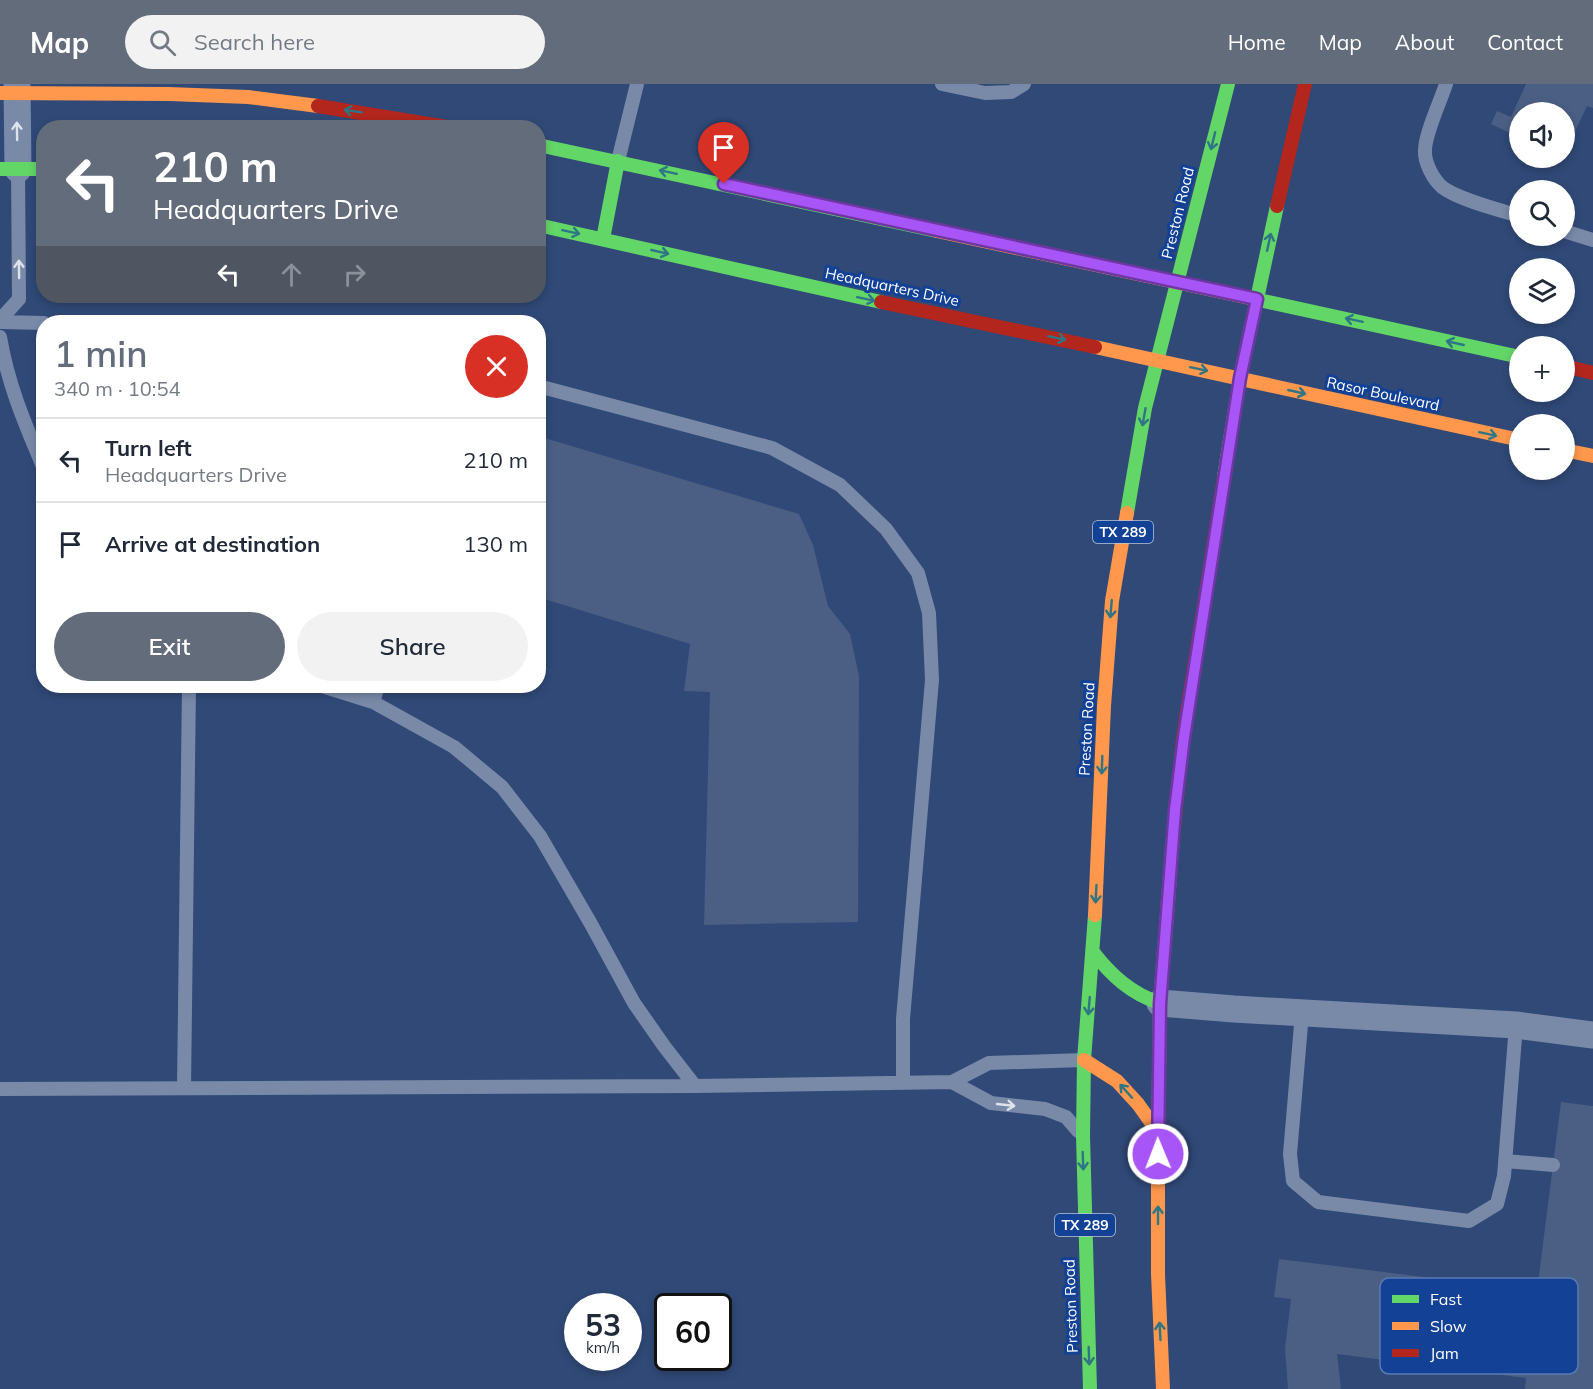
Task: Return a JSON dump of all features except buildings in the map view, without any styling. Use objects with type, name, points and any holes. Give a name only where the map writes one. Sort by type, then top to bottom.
[{"type":"main road","name":"Preston Road","points":[[1090,1389],[1083,1136],[1084,1060],[1093,952],[1104,706],[1112,601],[1145,408],[1228,84]]},
{"type":"main road","points":[[1163,1389],[1158,1274],[1160,1004],[1175,810],[1184,737],[1240,378],[1305,84]]},
{"type":"main road","points":[[11,90],[248,97],[406,120]]},
{"type":"main road","points":[[546,147],[1509,355]]},
{"type":"main road","points":[[603,239],[618,161]]},
{"type":"main road","name":"Headquarters Drive","points":[[546,227],[809,287],[1240,378]]},
{"type":"main road","points":[[1575,369],[1593,373]]},
{"type":"main road","name":"Rasor Boulevard","points":[[1240,378],[1509,438]]},
{"type":"main road","points":[[1575,452],[1593,456]]},
{"type":"main road","points":[[1093,952],[1105,968],[1138,995],[1160,1004]]},
{"type":"main road","points":[[1084,1060],[1117,1081],[1138,1104],[1158,1132]]},
{"type":"street","points":[[11,90],[20,169]]},
{"type":"street","points":[[1160,1004],[1516,1025],[1593,1035]]},
{"type":"lane","points":[[618,161],[637,84]]},
{"type":"lane","points":[[942,84],[986,93],[1011,92],[1024,84]]},
{"type":"lane","points":[[1446,84],[1425,150],[1430,170],[1442,186],[1462,197],[1509,212]]},
{"type":"lane","points":[[0,321],[19,299],[20,169]]},
{"type":"lane","points":[[1575,234],[1593,240]]},
{"type":"lane","points":[[0,321],[36,323]]},
{"type":"lane","points":[[0,337],[5,367],[17,407],[36,451]]},
{"type":"lane","points":[[546,388],[772,448],[840,485],[886,529],[918,573],[929,613],[932,680],[903,1019],[903,1083]]},
{"type":"lane","points":[[184,1088],[189,693]]},
{"type":"lane","points":[[344,693],[373,702],[454,747],[502,787],[540,836],[634,1003],[695,1086]]},
{"type":"lane","points":[[373,702],[376,693]]},
{"type":"lane","points":[[1302,1013],[1290,1154],[1293,1181],[1318,1202],[1469,1221],[1497,1204],[1505,1161],[1516,1025]]},
{"type":"lane","points":[[0,1089],[695,1086],[952,1082],[989,1063],[1084,1060]]},
{"type":"lane","points":[[952,1082],[991,1103],[1045,1109],[1066,1117],[1083,1136]]},
{"type":"lane","points":[[1505,1161],[1553,1165]]},
{"type":"traffic: fast","points":[[1127,513],[1145,408],[1228,84]]},
{"type":"traffic: fast","points":[[546,147],[937,231]]},
{"type":"traffic: fast","points":[[603,239],[618,161]]},
{"type":"traffic: fast","points":[[0,169],[36,169]]},
{"type":"traffic: fast","points":[[1224,477],[1240,378],[1277,206]]},
{"type":"traffic: fast","points":[[546,227],[881,302]]},
{"type":"traffic: fast","points":[[1250,298],[1509,355]]},
{"type":"traffic: fast","points":[[1158,1142],[1160,1003],[1173,837]]},
{"type":"traffic: fast","points":[[1090,1389],[1083,1136],[1084,1060],[1095,915]]},
{"type":"traffic: fast","points":[[1093,952],[1122,983],[1160,1003]]},
{"type":"traffic: slow","points":[[0,93],[248,97],[318,106]]},
{"type":"traffic: slow","points":[[937,231],[1250,298]]},
{"type":"traffic: slow","points":[[1095,347],[1509,438]]},
{"type":"traffic: slow","points":[[1575,452],[1593,456]]},
{"type":"traffic: slow","points":[[1095,915],[1104,706],[1112,601],[1127,513]]},
{"type":"traffic: slow","points":[[1084,1060],[1117,1081],[1138,1104],[1158,1132]]},
{"type":"traffic: slow","points":[[1158,1142],[1158,1274],[1163,1389]]},
{"type":"traffic: jam","points":[[1277,206],[1305,84]]},
{"type":"traffic: jam","points":[[318,106],[404,120]]},
{"type":"traffic: jam","points":[[881,302],[1095,347]]},
{"type":"traffic: jam","points":[[1575,369],[1593,373]]},
{"type":"traffic: jam","points":[[1173,837],[1183,737],[1224,477]]},
{"type":"route","points":[[724,184],[1257,299],[1240,378],[1184,737],[1175,810],[1160,1004],[1158,1154]]}]
